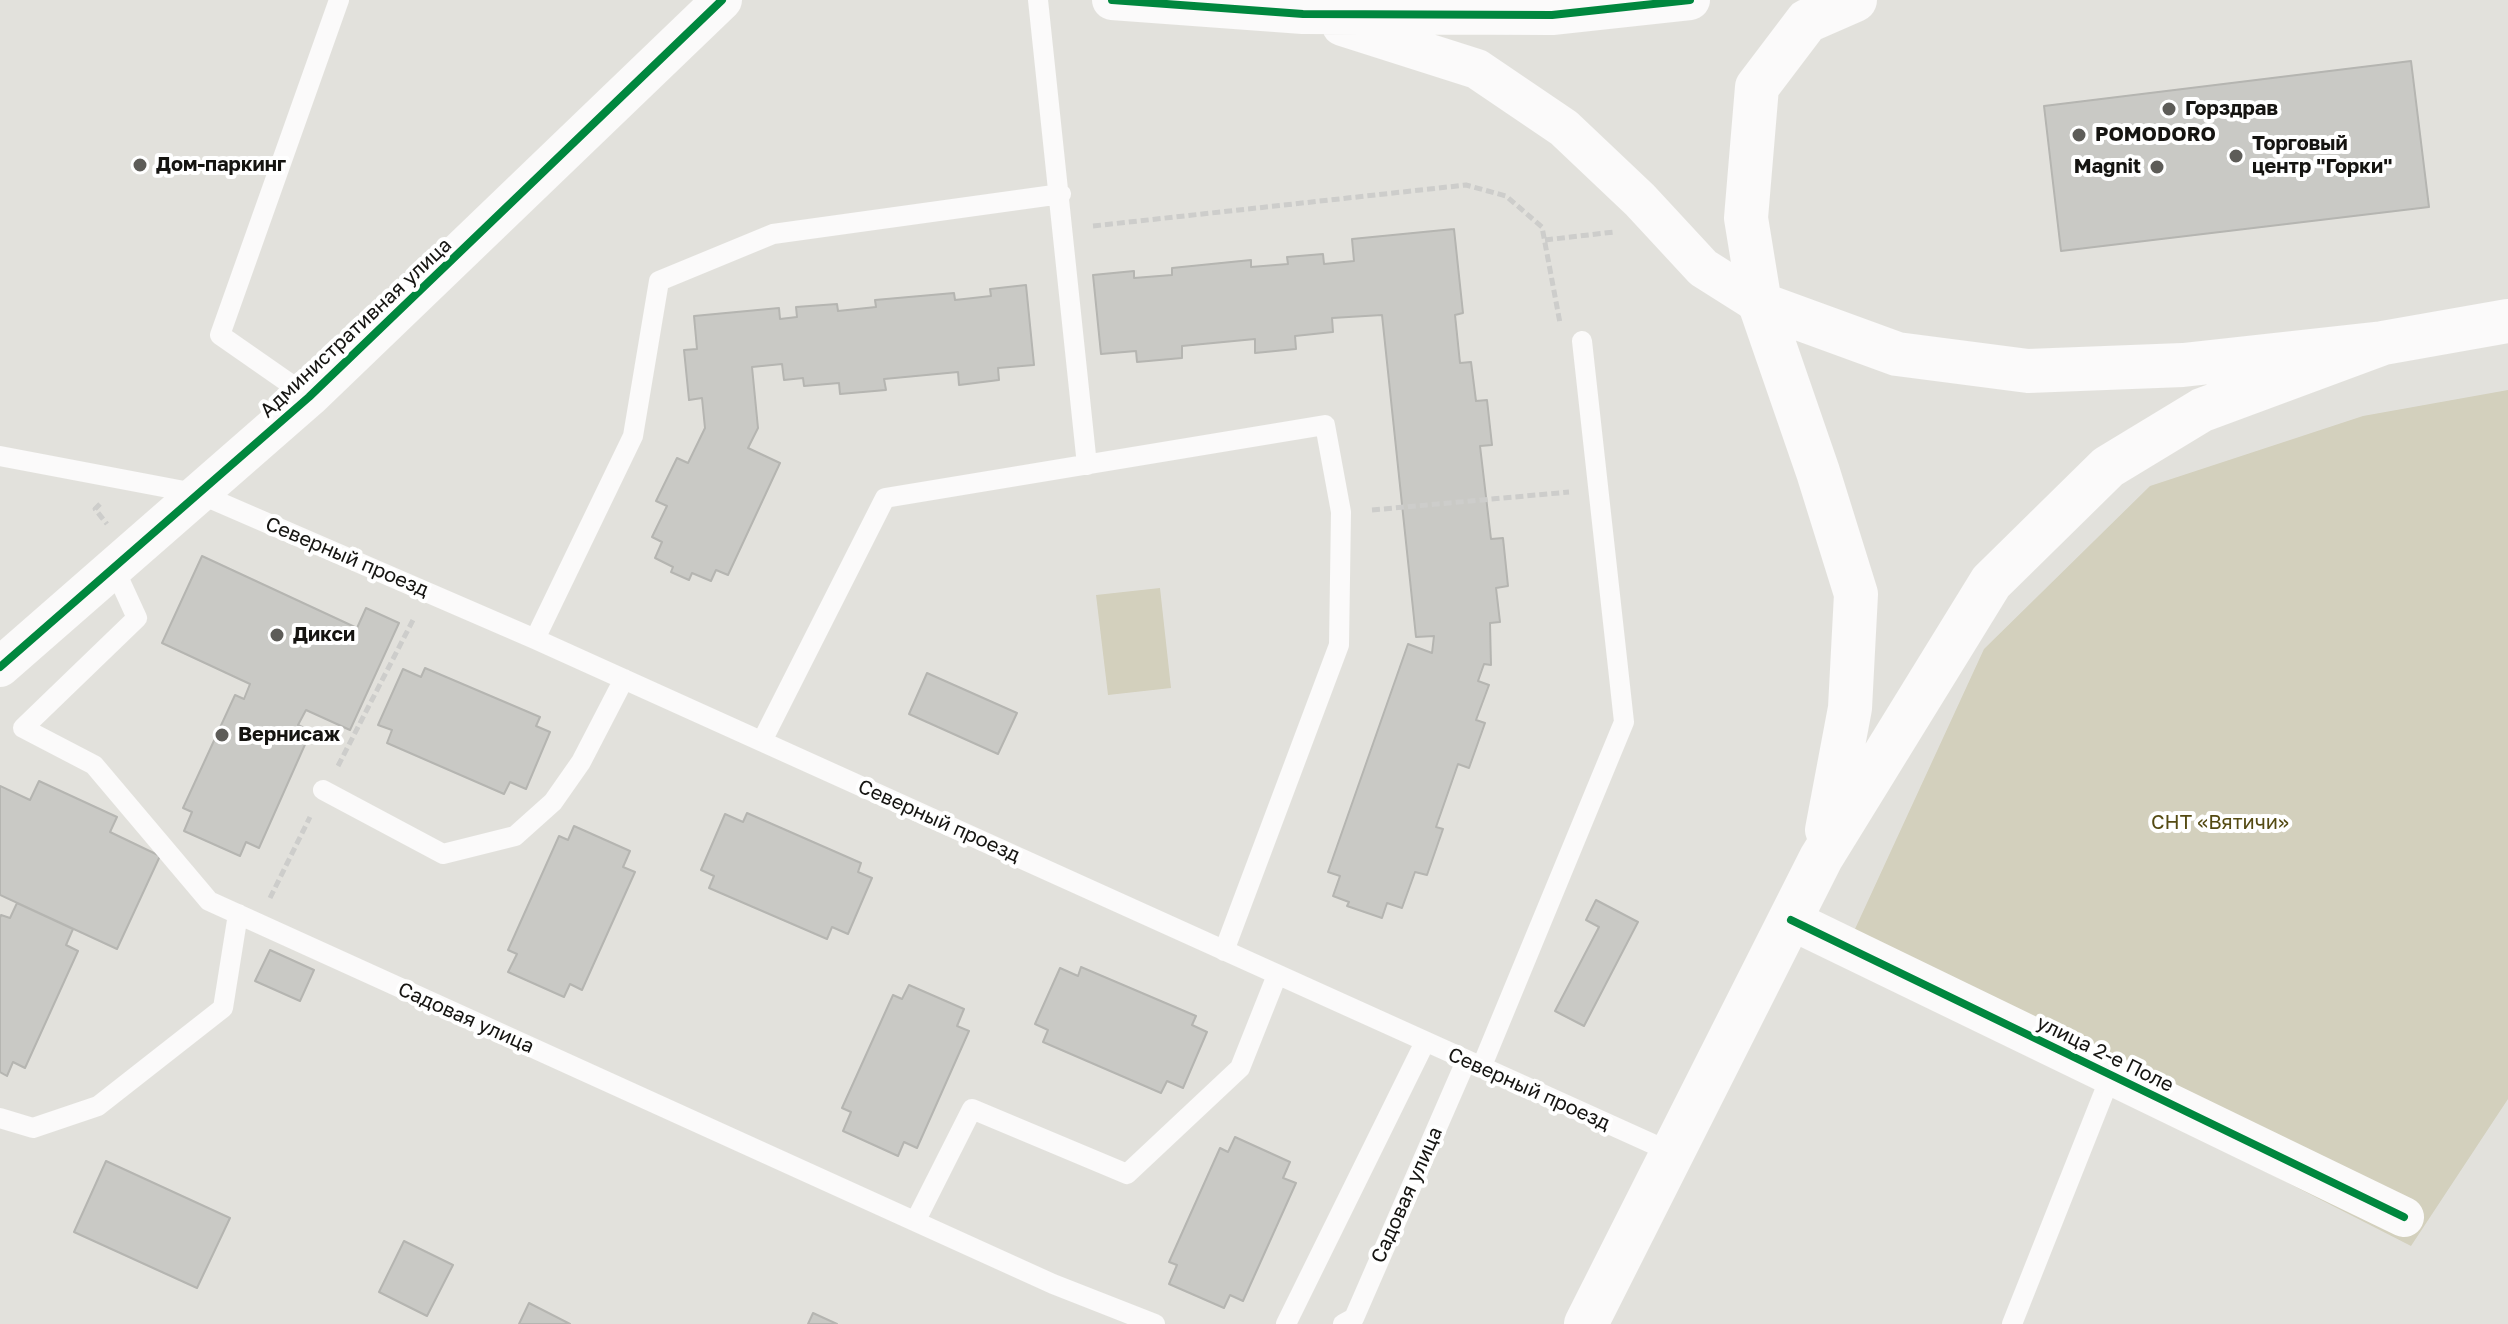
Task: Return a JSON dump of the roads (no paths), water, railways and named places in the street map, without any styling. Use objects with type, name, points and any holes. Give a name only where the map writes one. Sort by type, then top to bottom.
[{"type":"main road","points":[[1821,858],[1850,708],[1856,594],[1760,304],[1746,218],[1757,87],[1807,21],[1855,0]]},
{"type":"main road","points":[[1760,304],[1897,354],[2028,371],[2183,365],[2383,343],[2508,321]]},
{"type":"main road","points":[[1586,1324],[1675,1154],[1821,858],[1991,582],[2108,467],[2202,410],[2383,343]]},
{"type":"street","name":"Административная улица","points":[[0,667],[309,397],[722,0]]},
{"type":"street","points":[[1112,0],[1303,14],[1552,15],[1690,0]]},
{"type":"street","points":[[1303,14],[1477,69],[1564,128],[1703,268],[1760,304]]},
{"type":"street","name":"улица 2-е Поле","points":[[1791,920],[2404,1217]]},
{"type":"lane","points":[[309,397],[220,335],[339,0]]},
{"type":"lane","points":[[1038,0],[1061,194],[1087,465]]},
{"type":"lane","points":[[535,639],[633,436],[659,281],[773,234],[1061,194]]},
{"type":"lane","name":"Садовая улица","points":[[1343,1324],[1354,1318],[1474,1065],[1624,722],[1582,341]]},
{"type":"lane","points":[[762,741],[885,498],[1325,425],[1341,512],[1339,645],[1224,951]]},
{"type":"lane","name":"Северный проезд","points":[[0,456],[200,494],[535,639],[1675,1154]]},
{"type":"lane","name":"Садовая улица","points":[[122,561],[137,618],[23,728],[94,765],[209,901],[1053,1284],[1155,1324]]},
{"type":"lane","points":[[323,790],[443,854],[515,836],[553,802],[581,762],[624,679]]},
{"type":"lane","points":[[0,1118],[33,1128],[98,1106],[223,1008],[238,914]]},
{"type":"lane","points":[[916,1220],[972,1109],[1127,1174],[1240,1068],[1277,975]]},
{"type":"lane","points":[[1286,1324],[1425,1042]]},
{"type":"lane","points":[[2012,1324],[2111,1075]]},
{"type":"place","name":"Горздрав","points":[[2169,109]]},
{"type":"place","name":"POMODORO","points":[[2079,135]]},
{"type":"place","name":"Торговый центр \"Горки\"","points":[[2236,156]]},
{"type":"place","name":"Дом-паркинг","points":[[140,165]]},
{"type":"place","name":"Magnit","points":[[2157,167]]},
{"type":"place","name":"Дикси","points":[[277,635]]},
{"type":"place","name":"Вернисаж","points":[[222,735]]},
{"type":"park label","name":"СНТ «Вятичи»","points":[[2220,823]]}]
